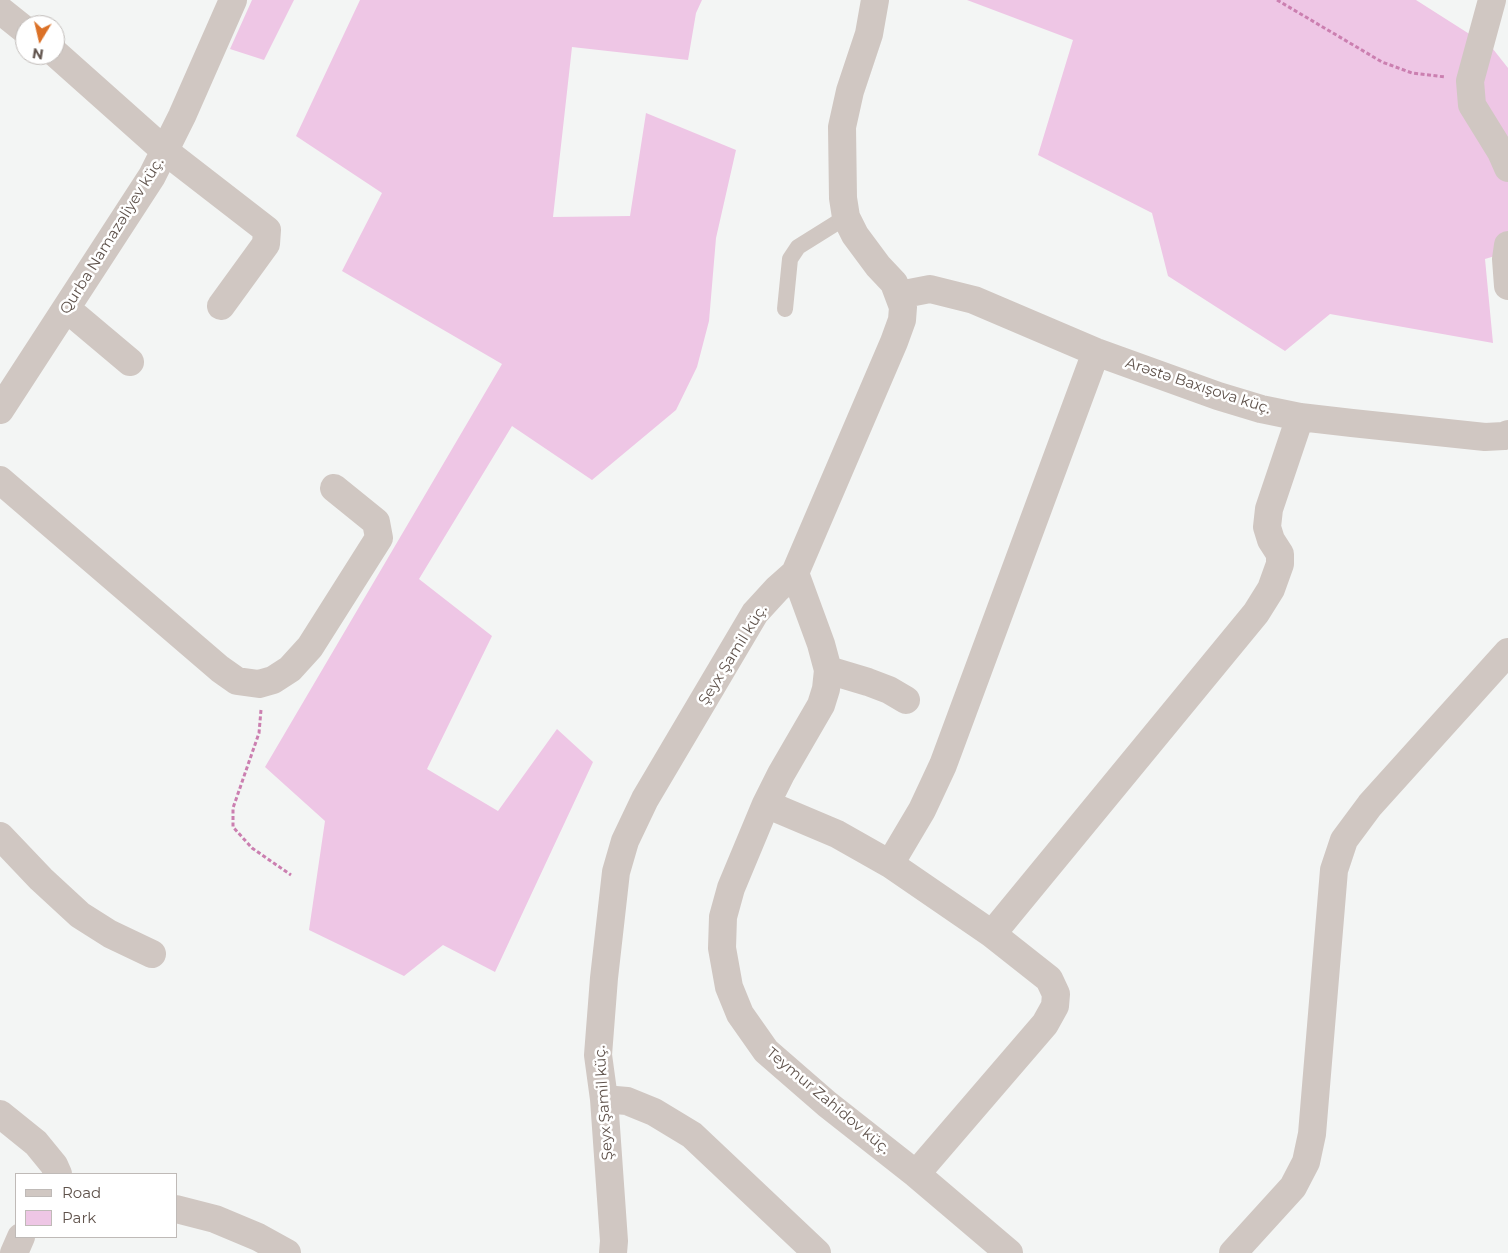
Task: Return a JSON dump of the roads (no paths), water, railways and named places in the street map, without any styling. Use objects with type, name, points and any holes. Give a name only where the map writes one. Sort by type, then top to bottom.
[{"type":"street","name":"Qurba Namazəliyev küç.","points":[[0,410],[140,197],[190,99],[233,0]]},
{"type":"street","name":"Şeyx Şamil küç.","points":[[613,1253],[614,1242],[604,1099],[598,1054],[604,978],[616,872],[625,841],[645,799],[755,613],[795,573],[902,320],[903,307],[894,283],[855,236],[846,217],[843,198],[842,127],[850,91],[869,34],[875,0]]},
{"type":"street","points":[[1492,0],[1470,80],[1472,105],[1501,152],[1508,168]]},
{"type":"street","points":[[0,10],[15,22]]},
{"type":"street","points":[[65,63],[165,151],[266,230],[266,244],[221,306]]},
{"type":"street","points":[[1508,245],[1506,259],[1508,286]]},
{"type":"street","name":"Arəstə Baxışova küç.","points":[[899,295],[930,289],[974,300],[1096,352],[1218,396],[1261,409],[1300,417],[1485,437],[1508,434]]},
{"type":"street","points":[[67,308],[130,362]]},
{"type":"street","points":[[890,864],[922,810],[943,766],[1096,352]]},
{"type":"street","points":[[992,934],[1256,612],[1271,589],[1280,564],[1280,554],[1271,540],[1267,526],[1269,509],[1300,417]]},
{"type":"street","points":[[0,480],[220,669],[237,681],[259,684],[273,680],[290,669],[310,647],[379,538],[376,522],[334,488]]},
{"type":"street","name":"Teymur Zahidov küç.","points":[[795,573],[821,644],[828,670],[826,689],[820,705],[781,774],[752,833],[731,888],[723,917],[722,948],[729,987],[740,1014],[766,1051],[827,1104],[916,1174],[1009,1253]]},
{"type":"street","points":[[1233,1253],[1293,1187],[1306,1162],[1312,1134],[1334,870],[1344,840],[1370,805],[1508,652]]},
{"type":"street","points":[[828,670],[889,690],[906,700]]},
{"type":"street","points":[[766,804],[837,834],[890,864],[992,934],[1049,979],[1056,994],[1054,1006],[1045,1024],[916,1174]]},
{"type":"street","points":[[0,836],[80,915],[110,934],[152,954]]},
{"type":"street","points":[[604,1099],[627,1101],[692,1135],[818,1253]]},
{"type":"street","points":[[0,1114],[36,1143],[54,1165],[58,1173]]},
{"type":"street","points":[[178,1210],[215,1219],[258,1237],[287,1253]]},
{"type":"street","points":[[14,1253],[22,1238]]},
{"type":"lane","points":[[784,309],[790,258],[798,247],[846,217]]}]
